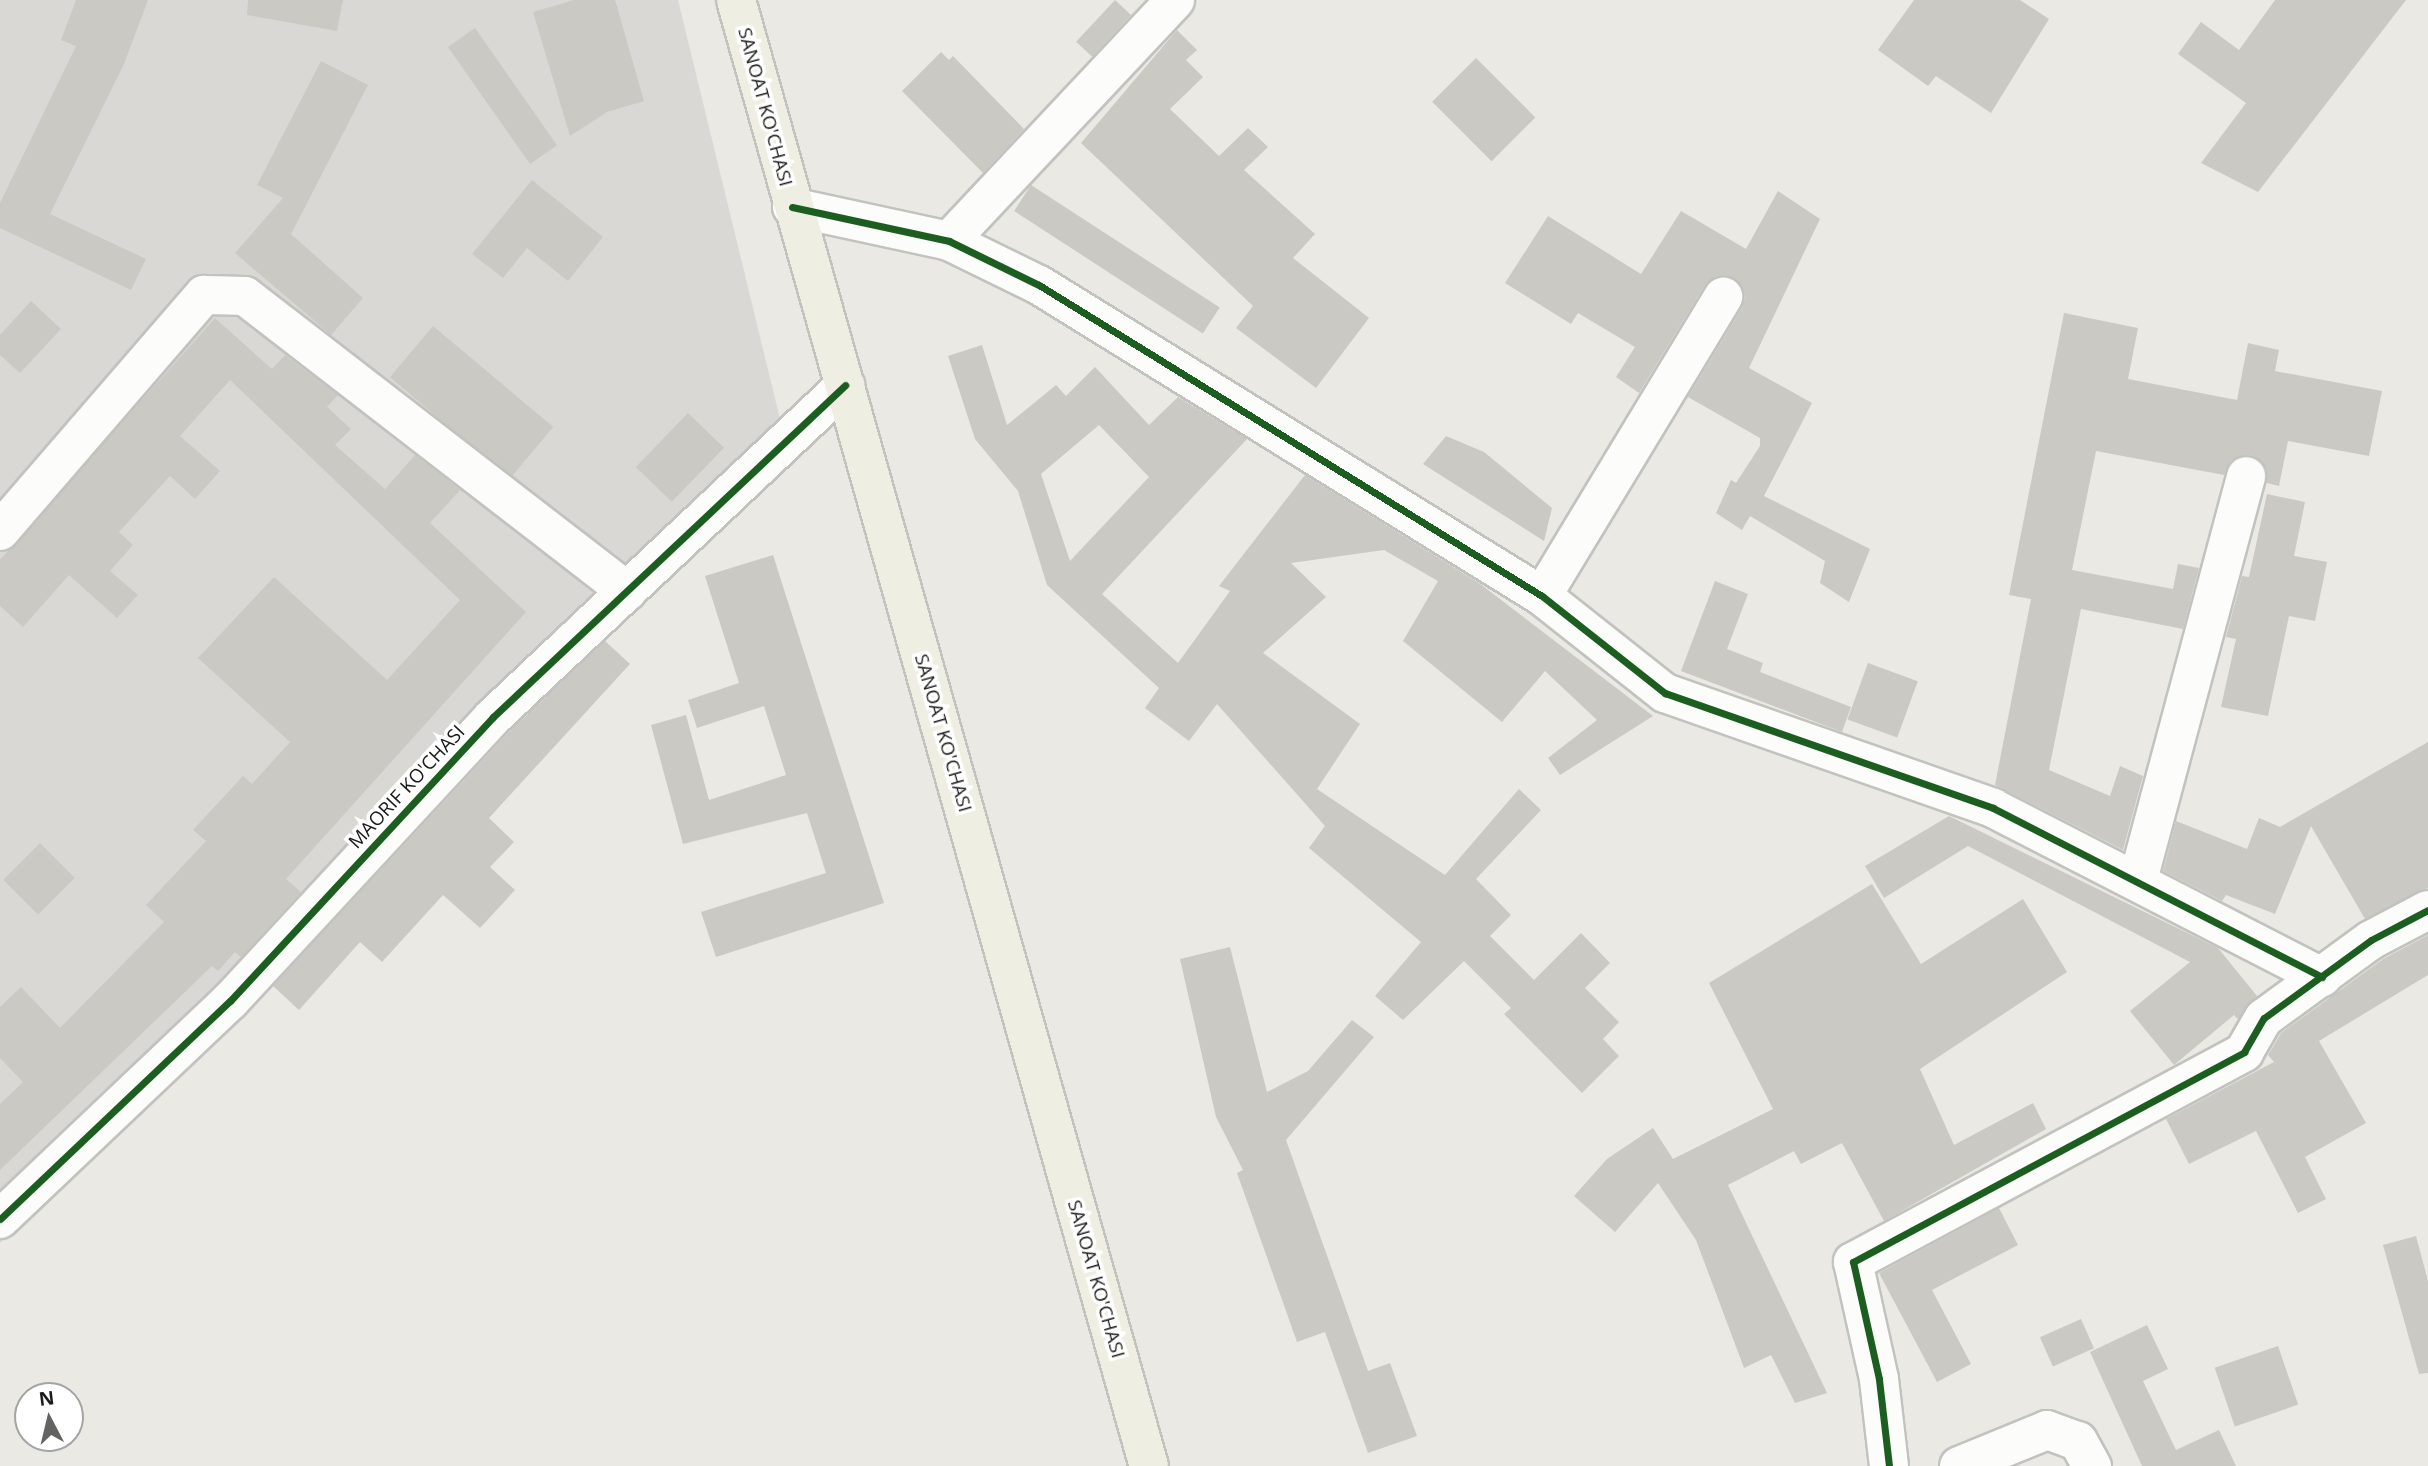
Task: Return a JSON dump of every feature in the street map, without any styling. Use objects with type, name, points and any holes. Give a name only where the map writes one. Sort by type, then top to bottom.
[{"type":"main road","name":"SANOAT KO'CHASI","points":[[736,0],[792,207],[845,385],[1149,1466]]},
{"type":"street","points":[[949,241],[1175,0]]},
{"type":"street","points":[[792,207],[949,241],[1039,285],[1542,596],[1665,693],[1993,808],[2138,880],[2322,977]]},
{"type":"street","points":[[0,531],[204,295],[245,296],[627,591]]},
{"type":"street","points":[[1542,596],[1723,297]]},
{"type":"street","name":"MAORIF KO'CHASI","points":[[0,1219],[230,1001],[493,717],[845,385]]},
{"type":"street","points":[[2138,880],[2246,475]]},
{"type":"street","points":[[1889,1466],[1879,1379],[1853,1262],[2244,1052],[2264,1018],[2371,940],[2428,910]]},
{"type":"street","points":[[1959,1466],[2047,1430],[2078,1441],[2092,1466]]},
{"type":"shaded area","points":[[0,0],[678,0],[781,423],[0,1243]]},
{"type":"building","points":[[76,0],[148,0],[124,64],[50,214],[146,259],[131,290],[0,228],[0,203],[76,46],[61,40]]},
{"type":"building","points":[[248,0],[343,0],[337,31],[247,15]]},
{"type":"building","points":[[574,0],[615,0],[644,101],[607,112],[570,136],[533,12]]},
{"type":"building","points":[[1115,0],[1131,15],[1092,57],[1076,42]]},
{"type":"building","points":[[1914,0],[2020,0],[2049,19],[1991,113],[1936,76],[1928,86],[1878,50]]},
{"type":"building","points":[[2275,0],[2406,0],[2258,192],[2201,163],[2246,103],[2178,54],[2201,22],[2239,50]]},
{"type":"building","points":[[475,28],[557,145],[530,164],[448,47]]},
{"type":"building","points":[[1177,30],[1197,50],[1186,60],[1203,77],[1170,109],[1219,156],[1248,128],[1268,147],[1244,170],[1315,234],[1293,258],[1369,318],[1316,388],[1236,328],[1253,306],[1081,143]]},
{"type":"building","points":[[941,52],[949,60],[953,56],[1024,129],[983,173],[902,91]]},
{"type":"building","points":[[1476,58],[1535,117],[1492,161],[1432,102]]},
{"type":"building","points":[[321,61],[368,85],[291,234],[363,298],[331,335],[235,253],[283,198],[257,185]]},
{"type":"building","points":[[532,180],[603,237],[568,281],[527,248],[503,278],[472,254]]},
{"type":"building","points":[[1031,185],[1220,308],[1203,334],[1014,211]]},
{"type":"building","points":[[1778,191],[1820,219],[1749,368],[1812,403],[1764,496],[1870,549],[1849,602],[1820,583],[1825,561],[1750,516],[1742,530],[1716,513],[1731,480],[1736,483],[1760,446],[1760,438],[1688,397],[1742,308],[1745,297],[1735,279],[1723,275],[1705,285],[1639,393],[1616,377],[1635,347],[1578,313],[1571,324],[1505,283],[1548,216],[1641,274],[1681,211],[1746,249]]},
{"type":"building","points":[[31,301],[61,329],[20,373],[0,355],[0,335]]},
{"type":"building","points":[[2064,313],[2138,328],[2128,379],[2237,400],[2248,343],[2279,350],[2275,371],[2382,391],[2369,456],[2288,441],[2279,486],[2267,483],[2267,470],[2251,455],[2231,460],[2224,475],[2096,451],[2072,570],[2173,589],[2178,564],[2199,568],[2183,629],[2081,609],[2049,770],[2110,796],[2120,766],[2143,776],[2123,850],[1995,785],[2031,599],[2009,595]]},
{"type":"building","points":[[215,318],[272,369],[285,355],[338,395],[327,407],[351,429],[335,445],[385,489],[415,455],[460,490],[430,523],[526,612],[286,879],[301,892],[241,957],[235,952],[218,971],[212,966],[0,1170],[0,1104],[23,1082],[0,1058],[0,1007],[21,987],[60,1028],[164,922],[146,905],[206,841],[193,830],[243,776],[252,784],[290,742],[198,658],[274,577],[387,680],[460,600],[230,380],[180,436],[220,471],[195,499],[170,476],[119,532],[133,545],[110,571],[138,595],[117,618],[69,575],[23,627],[0,606],[0,560]]},
{"type":"building","points":[[433,326],[553,427],[510,478],[390,377]]},
{"type":"building","points":[[982,345],[1007,425],[1056,385],[1066,396],[1095,367],[1149,425],[1178,397],[1247,439],[1102,594],[1178,663],[1230,591],[1219,586],[1305,475],[1479,583],[1653,716],[1560,775],[1548,758],[1597,720],[1545,671],[1502,722],[1403,641],[1438,581],[1384,550],[1291,563],[1326,597],[1263,653],[1360,724],[1317,789],[1445,875],[1519,789],[1541,810],[1476,879],[1511,915],[1490,936],[1534,980],[1581,933],[1610,963],[1585,988],[1619,1022],[1603,1039],[1619,1056],[1582,1093],[1504,1014],[1511,1008],[1464,961],[1403,1020],[1375,996],[1421,942],[1309,848],[1325,826],[1217,704],[1189,741],[1145,708],[1159,688],[1047,585],[1018,491],[975,439],[948,356]],"holes":[[[1099,425],[1149,477],[1070,561],[1041,474]]]},
{"type":"building","points":[[688,413],[724,448],[672,502],[636,467]]},
{"type":"building","points":[[1446,436],[1484,452],[1552,508],[1544,541],[1423,464]]},
{"type":"building","points":[[2267,494],[2305,502],[2294,556],[2327,562],[2315,621],[2289,616],[2268,716],[2221,707],[2236,639],[2226,637],[2242,576],[2249,577]]},
{"type":"building","points":[[773,555],[884,903],[716,957],[701,912],[826,873],[807,813],[683,844],[651,725],[686,715],[709,800],[786,775],[764,706],[697,728],[688,700],[739,683],[705,576]]},
{"type":"building","points":[[1715,581],[1748,594],[1727,649],[1763,663],[1760,672],[1851,707],[1842,732],[1681,671]]},
{"type":"building","points":[[605,641],[630,664],[489,818],[514,842],[490,867],[515,890],[480,928],[443,895],[382,962],[360,942],[299,1010],[273,986],[509,732]]},
{"type":"building","points":[[1868,663],[1918,681],[1897,738],[1847,719]]},
{"type":"building","points":[[2428,742],[2428,888],[2365,919],[2311,826],[2275,914],[2226,895],[2222,901],[2163,871],[2176,821],[2247,849],[2259,818],[2280,827]]},
{"type":"building","points":[[1949,816],[2218,948],[2257,996],[2238,1019],[2234,1015],[2174,1065],[2130,1011],[2190,962],[1968,846],[1884,898],[1865,866]]},
{"type":"building","points":[[40,843],[75,878],[38,914],[3,880]]},
{"type":"building","points":[[1872,884],[1921,964],[2023,899],[2067,972],[1920,1069],[1954,1145],[2033,1103],[2046,1129],[1884,1221],[1842,1143],[1801,1164],[1794,1151],[1728,1185],[1827,1393],[1795,1403],[1771,1355],[1744,1368],[1696,1240],[1658,1183],[1615,1232],[1574,1196],[1607,1159],[1653,1128],[1673,1159],[1773,1109],[1709,983]]},
{"type":"building","points":[[2428,935],[2428,975],[2319,1041],[2366,1123],[2305,1157],[2326,1199],[2298,1213],[2256,1131],[2189,1164],[2166,1119],[2274,1062],[2268,1055],[2281,1033],[2383,959]]},
{"type":"building","points":[[1230,947],[1267,1092],[1308,1071],[1352,1020],[1374,1037],[1286,1140],[1368,1371],[1390,1363],[1417,1436],[1368,1453],[1325,1332],[1297,1342],[1237,1173],[1243,1170],[1216,1117],[1180,959]]},
{"type":"building","points":[[1999,1208],[2018,1245],[1932,1290],[1971,1364],[1937,1382],[1879,1273]]},
{"type":"building","points":[[2416,1236],[2428,1281],[2428,1373],[2419,1374],[2383,1245]]},
{"type":"building","points":[[2081,1319],[2094,1348],[2053,1367],[2040,1337]]},
{"type":"building","points":[[2147,1325],[2168,1369],[2143,1381],[2176,1450],[2219,1430],[2236,1466],[2142,1466],[2090,1352]]},
{"type":"building","points":[[2278,1346],[2298,1405],[2235,1426],[2215,1368]]},
{"type":"cycle path","points":[[792,207],[949,241],[1039,285],[1542,596],[1665,693],[1993,808],[2322,977]]},
{"type":"cycle path","points":[[0,1219],[230,1001],[493,717],[845,385]]},
{"type":"cycle path","points":[[1889,1466],[1879,1379],[1853,1262],[2244,1052],[2264,1018],[2371,940],[2428,910]]}]
